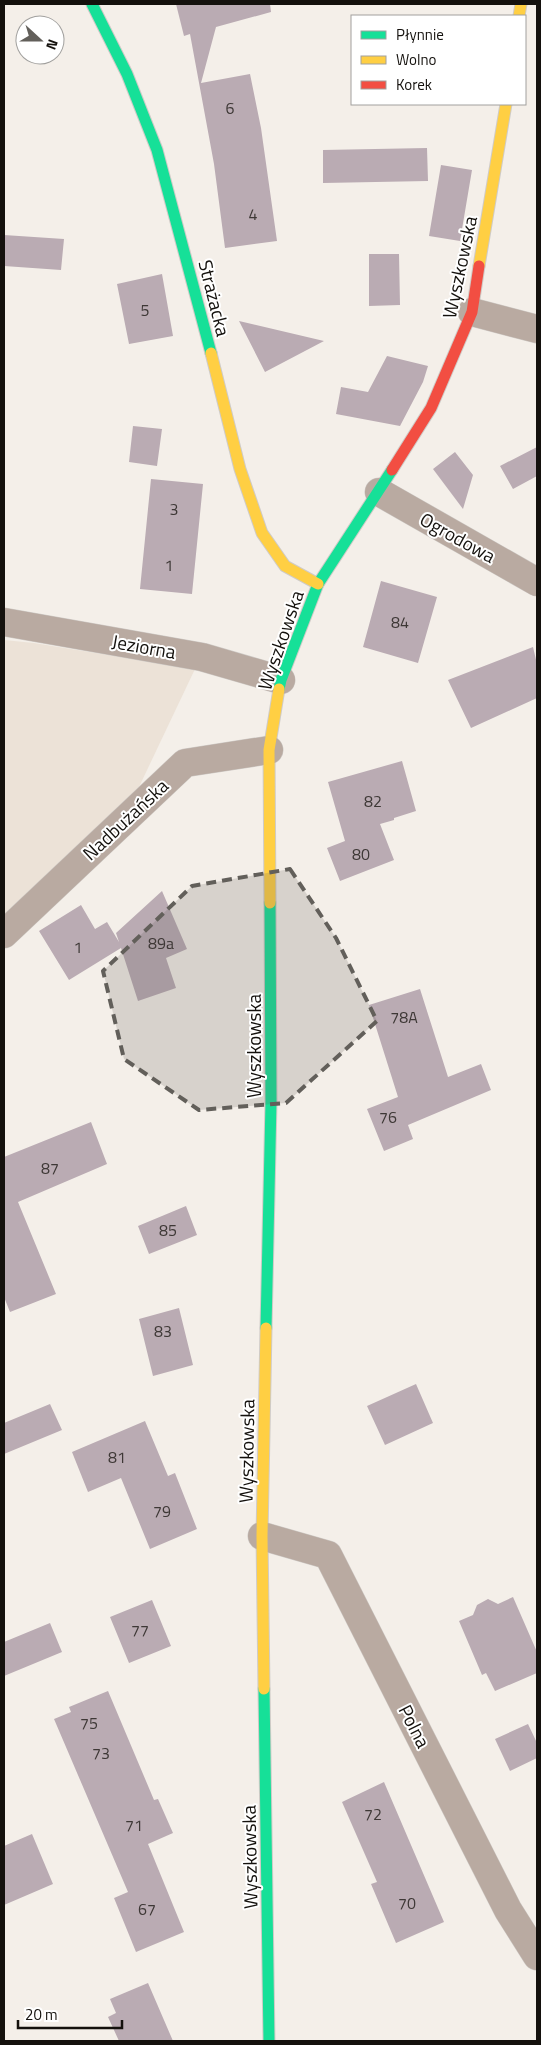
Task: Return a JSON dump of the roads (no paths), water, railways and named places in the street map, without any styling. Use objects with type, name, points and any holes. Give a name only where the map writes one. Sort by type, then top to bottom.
[{"type":"street","name":"Strażacka","points":[[92,4],[127,74],[157,150],[240,469],[262,533],[286,566],[318,584]]},
{"type":"street","name":"Wyszkowska","points":[[269,2041],[262,1536],[271,1102],[269,750],[281,680],[318,584],[379,492],[431,408],[472,312],[506,105]]},
{"type":"street","points":[[472,312],[537,329]]},
{"type":"street","name":"Ogrodowa","points":[[379,492],[537,582]]},
{"type":"street","name":"Jeziorna","points":[[4,622],[202,657],[281,680]]},
{"type":"street","name":"Nadbużańska","points":[[4,934],[185,762],[269,750]]},
{"type":"street","name":"Polna","points":[[262,1536],[328,1555],[508,1910],[537,1956]]}]
